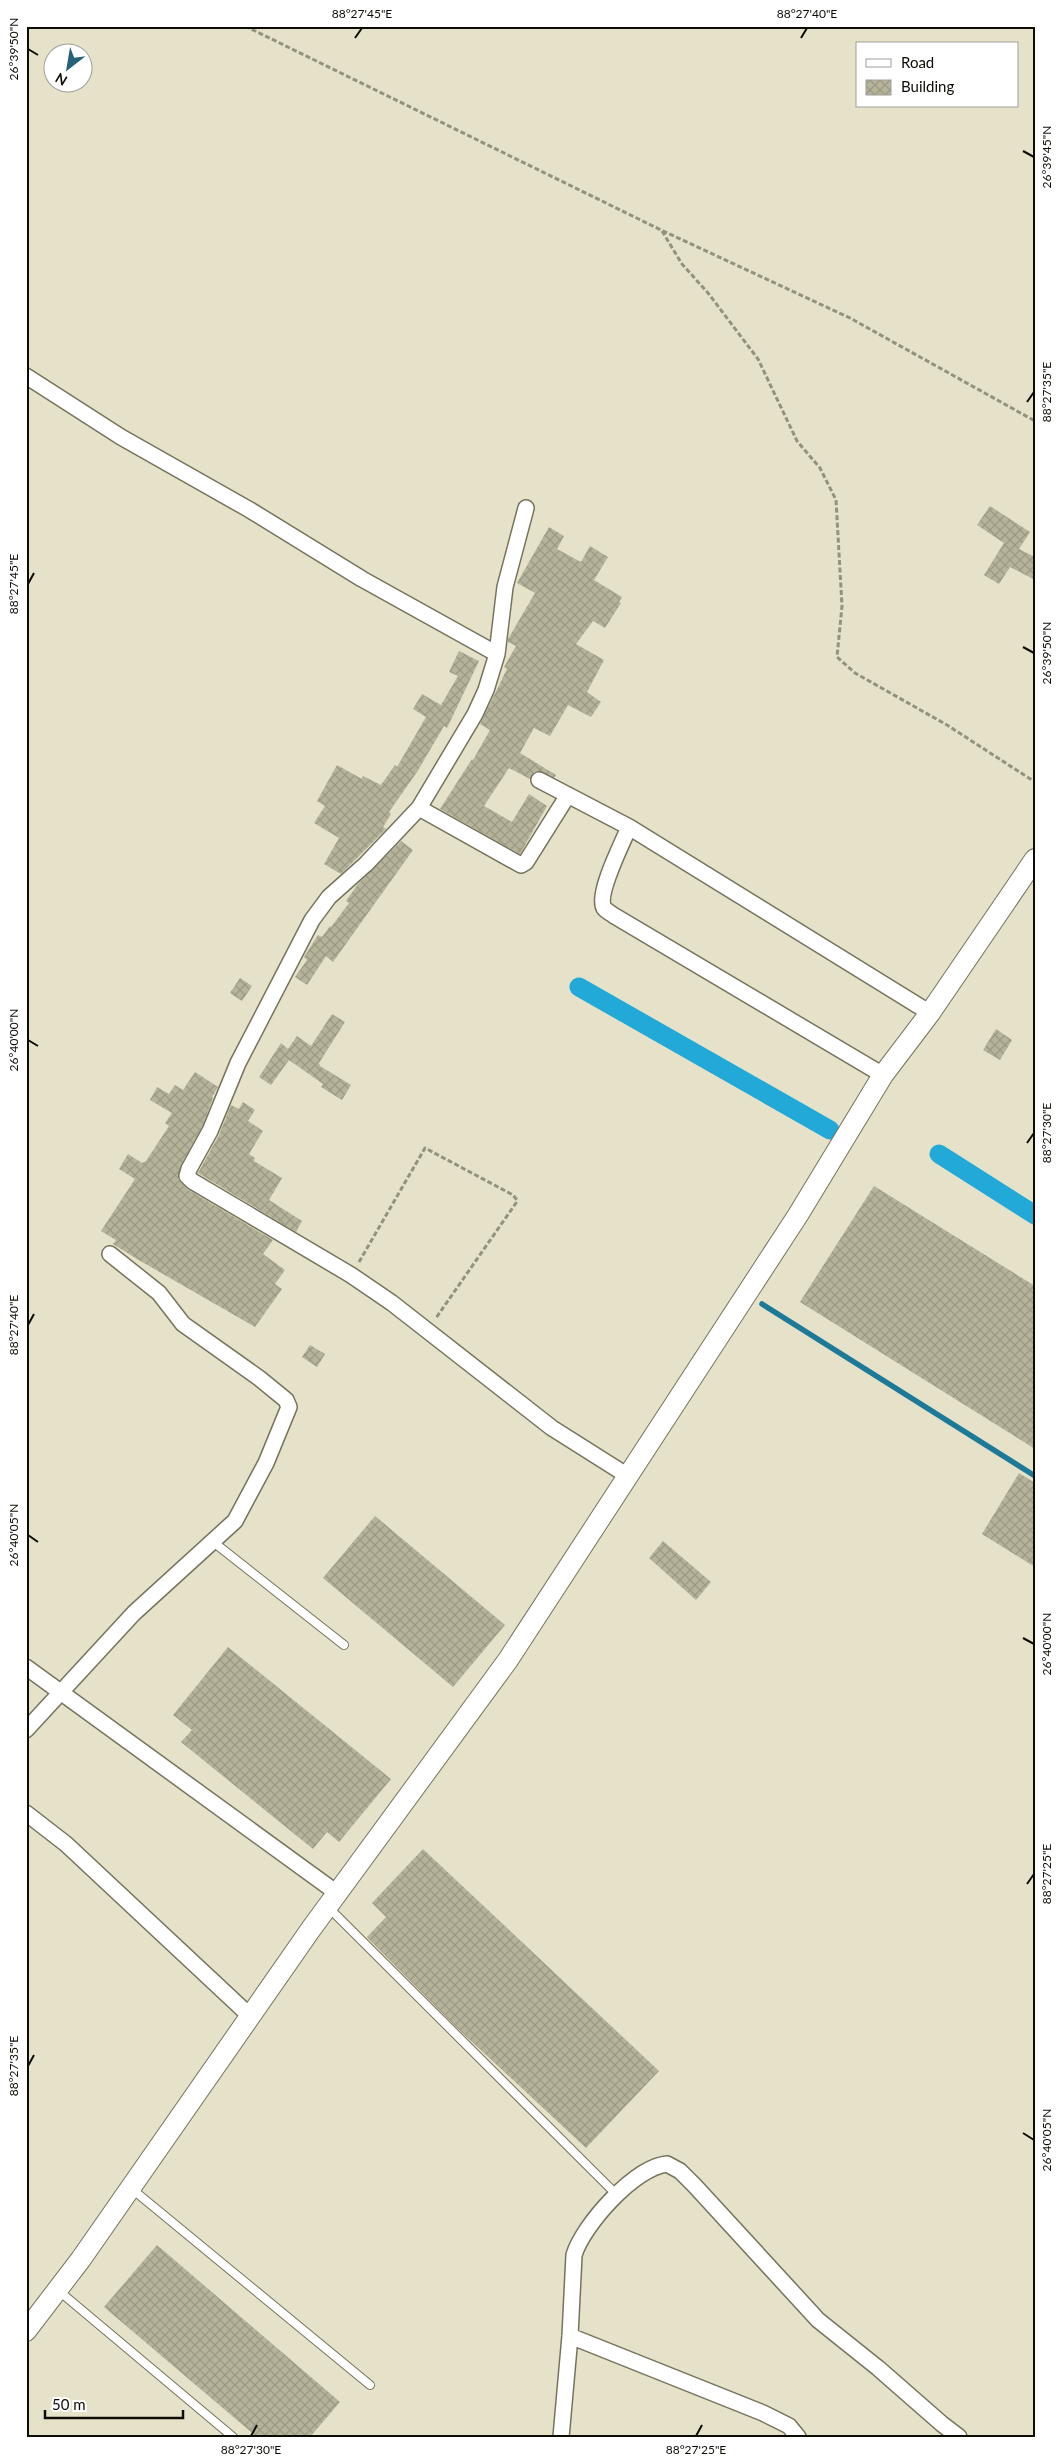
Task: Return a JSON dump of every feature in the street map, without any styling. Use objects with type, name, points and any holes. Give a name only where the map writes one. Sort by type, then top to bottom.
[{"type":"street","points":[[26,376],[121,437],[250,510],[362,579],[497,654]]},
{"type":"street","points":[[526,508],[505,587],[497,654],[486,690],[475,714],[419,808],[366,864],[329,897],[312,920],[238,1063],[210,1131],[187,1176],[192,1181],[351,1275],[392,1303],[552,1428],[628,1476]]},
{"type":"street","points":[[540,780],[629,827],[930,1013]]},
{"type":"street","points":[[419,808],[521,865],[526,862],[568,795]]},
{"type":"street","points":[[629,827],[606,883],[602,897],[604,908],[883,1075]]},
{"type":"street","points":[[26,2331],[57,2290],[332,1900],[508,1660],[798,1215],[883,1075],[930,1013],[1035,859]]},
{"type":"street","points":[[26,1730],[134,1613],[235,1521],[245,1506],[266,1463],[289,1407],[286,1400],[259,1378],[183,1324],[159,1293],[110,1254]]},
{"type":"street","points":[[26,1666],[332,1900]]},
{"type":"street","points":[[26,1813],[66,1844],[250,2016]]},
{"type":"street","points":[[561,2437],[576,2246],[583,2234],[617,2195],[649,2169],[658,2164],[667,2164],[680,2171],[818,2320],[959,2437]]},
{"type":"street","points":[[570,2336],[654,2368],[781,2421],[798,2437]]},
{"type":"lane","points":[[212,1541],[344,1645]]},
{"type":"lane","points":[[332,1900],[617,2195]]},
{"type":"lane","points":[[130,2187],[370,2385]]},
{"type":"lane","points":[[57,2290],[233,2437]]},
{"type":"path","points":[[245,26],[661,230],[850,318],[1035,421]]},
{"type":"path","points":[[661,230],[682,264],[708,293],[758,359],[796,441],[820,468],[836,500],[842,606],[837,658],[855,673],[946,725],[1035,782]]},
{"type":"path","points":[[351,1275],[425,1148],[512,1195],[517,1200],[516,1204],[427,1331]]},
{"type":"building","points":[[990,506],[1030,532],[1019,549],[1035,557],[1035,580],[1010,567],[999,584],[984,575],[1004,543],[977,525]]},
{"type":"building","points":[[549,527],[564,536],[557,549],[581,562],[590,546],[608,557],[594,580],[622,597],[619,602],[621,603],[605,628],[593,621],[576,644],[604,660],[587,692],[601,702],[591,717],[568,705],[550,736],[534,728],[520,753],[556,775],[554,778],[538,771],[534,772],[530,779],[509,768],[484,806],[512,822],[529,794],[547,806],[520,854],[440,809],[473,760],[490,730],[480,724],[507,669],[504,667],[516,646],[508,642],[508,639],[535,593],[517,583]]},
{"type":"building","points":[[459,651],[479,661],[447,728],[444,726],[417,772],[389,812],[391,814],[383,827],[386,829],[341,874],[324,864],[339,838],[314,823],[325,806],[317,801],[337,765],[362,779],[363,776],[381,785],[395,765],[397,767],[426,717],[413,709],[422,694],[441,705],[458,676],[449,672]]},
{"type":"building","points":[[401,841],[413,850],[333,962],[326,956],[307,985],[295,977],[307,960],[304,957],[318,935],[322,937],[331,927],[349,903],[346,901],[358,884]]},
{"type":"building","points":[[240,978],[252,986],[242,1001],[230,993]]},
{"type":"building","points":[[332,1014],[345,1022],[319,1063],[320,1066],[351,1085],[342,1100],[321,1087],[323,1084],[289,1060],[271,1085],[259,1077],[281,1043],[288,1049],[297,1036],[311,1046]]},
{"type":"building","points":[[996,1029],[1012,1040],[1000,1060],[983,1050]]},
{"type":"building","points":[[195,1072],[218,1087],[212,1097],[202,1127],[181,1165],[178,1179],[187,1189],[273,1240],[263,1254],[285,1270],[275,1284],[282,1289],[255,1327],[137,1259],[113,1244],[116,1240],[101,1231],[135,1179],[119,1169],[128,1154],[142,1163],[146,1161],[169,1126],[165,1123],[172,1113],[150,1100],[157,1087],[169,1094],[175,1085],[183,1090]]},
{"type":"building","points":[[243,1102],[255,1110],[248,1121],[263,1131],[249,1154],[255,1158],[254,1161],[282,1178],[269,1200],[302,1221],[296,1232],[198,1173],[219,1135],[231,1105],[239,1109]]},
{"type":"building","points":[[874,1186],[1035,1286],[1035,1449],[800,1302]]},
{"type":"building","points":[[310,1345],[325,1354],[317,1367],[302,1357]]},
{"type":"building","points":[[1019,1473],[1035,1483],[1035,1567],[982,1534]]},
{"type":"building","points":[[375,1516],[505,1625],[453,1687],[323,1578]]},
{"type":"building","points":[[663,1541],[711,1582],[696,1600],[649,1558]]},
{"type":"building","points":[[228,1647],[391,1779],[339,1842],[327,1832],[313,1849],[181,1742],[192,1730],[173,1715]]},
{"type":"building","points":[[423,1849],[659,2071],[586,2148],[455,2026],[367,1937],[386,1917],[372,1903]]},
{"type":"building","points":[[157,2245],[340,2402],[310,2437],[257,2437],[104,2307]]},
{"type":"waterway","points":[[579,987],[830,1130]]},
{"type":"waterway","points":[[939,1154],[1035,1215]]},
{"type":"waterway","points":[[762,1304],[1035,1476]]}]
